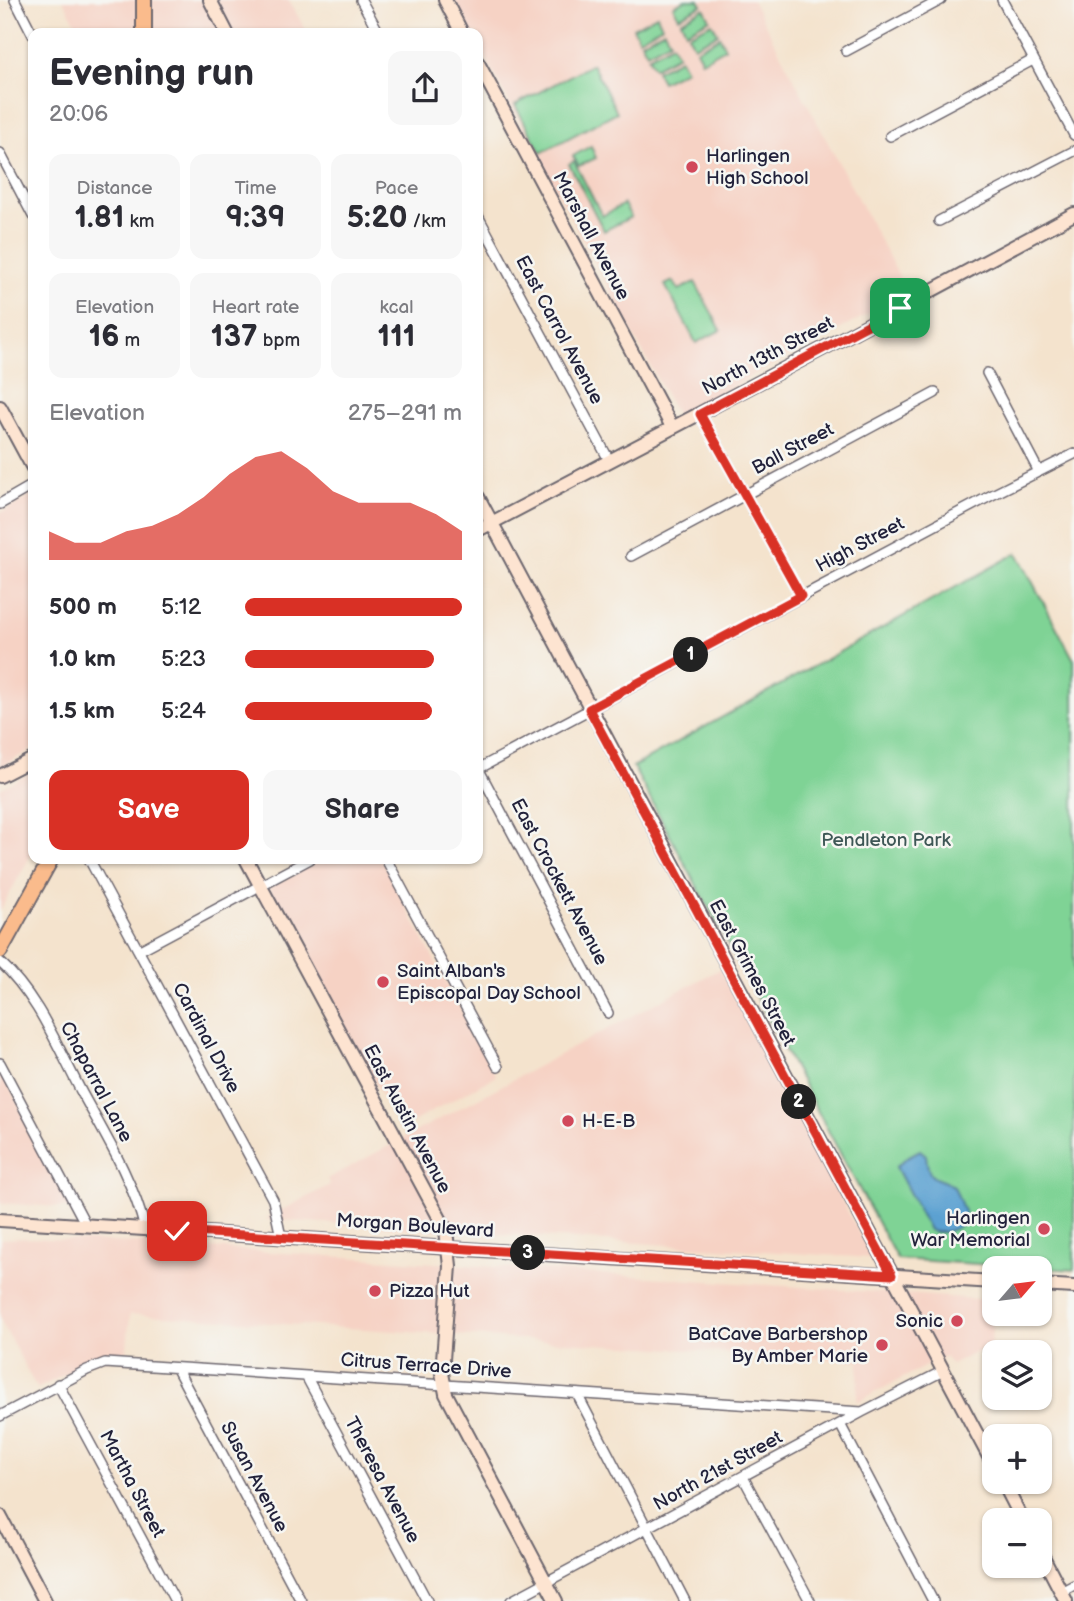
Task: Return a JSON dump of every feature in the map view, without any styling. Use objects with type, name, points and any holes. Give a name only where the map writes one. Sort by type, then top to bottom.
[{"type":"main road","points":[[144,0],[144,28]]},
{"type":"main road","points":[[0,951],[48,864]]},
{"type":"street","points":[[15,0],[29,28]]},
{"type":"street","points":[[210,0],[224,28]]},
{"type":"street","points":[[361,0],[376,28]]},
{"type":"street","points":[[444,0],[459,28]]},
{"type":"street","points":[[846,51],[941,0]]},
{"type":"street","points":[[1002,0],[1074,135]]},
{"type":"street","points":[[890,136],[1033,61]]},
{"type":"street","name":"Marshall Avenue","points":[[483,72],[671,427]]},
{"type":"street","points":[[939,221],[1074,151]]},
{"type":"street","points":[[0,153],[28,206]]},
{"type":"street","name":"North 13th Street","points":[[483,527],[1074,214]]},
{"type":"street","name":"East Carrol Avenue","points":[[483,225],[609,460]]},
{"type":"street","points":[[987,373],[1038,470]]},
{"type":"street","name":"Ball Street","points":[[631,556],[935,393]]},
{"type":"street","points":[[0,407],[28,459]]},
{"type":"street","points":[[700,414],[801,596]]},
{"type":"street","name":"High Street","points":[[483,766],[1038,470],[1074,454]]},
{"type":"street","points":[[0,504],[28,488]]},
{"type":"street","name":"East Grimes Street","points":[[483,506],[982,1444]]},
{"type":"street","points":[[0,776],[28,761]]},
{"type":"street","name":"East Crockett Avenue","points":[[483,778],[608,1013]]},
{"type":"street","name":"Cardinal Drive","points":[[92,864],[273,1199],[281,1237]]},
{"type":"street","name":"East Austin Avenue","points":[[249,864],[446,1230],[450,1266],[443,1385],[556,1601]]},
{"type":"street","points":[[139,950],[301,864]]},
{"type":"street","points":[[389,864],[498,1067]]},
{"type":"street","name":"Chaparral Lane","points":[[0,961],[18,978],[44,1020],[134,1190],[145,1229]]},
{"type":"street","points":[[0,1063],[86,1225]]},
{"type":"street","name":"Morgan Boulevard","points":[[0,1220],[982,1281]]},
{"type":"street","points":[[1052,1286],[1074,1287]]},
{"type":"street","name":"Citrus Terrace Drive","points":[[0,1416],[58,1384],[105,1363],[862,1412]]},
{"type":"street","name":"Susan Avenue","points":[[177,1369],[301,1601]]},
{"type":"street","name":"North 21st Street","points":[[511,1601],[943,1371]]},
{"type":"street","name":"Theresa Avenue","points":[[306,1376],[427,1601]]},
{"type":"street","name":"Martha Street","points":[[58,1384],[174,1601]]},
{"type":"street","points":[[577,1394],[685,1601]]},
{"type":"street","points":[[840,1424],[933,1601]]},
{"type":"street","points":[[743,1477],[810,1601]]},
{"type":"street","points":[[0,1516],[45,1601]]},
{"type":"street","points":[[1052,1574],[1064,1597],[1074,1585]]},
{"type":"shaded area","points":[[63,0],[289,0],[304,28],[78,28]]},
{"type":"shaded area","name":"Harlingen High School","points":[[454,0],[752,0],[908,293],[677,416],[483,53],[483,28],[469,28]]},
{"type":"shaded area","points":[[28,498],[28,752],[0,767],[0,513]]},
{"type":"shaded area","points":[[28,774],[28,860],[0,911],[0,789]]},
{"type":"shaded area","name":"Saint Alban's Episcopal Day School","points":[[313,864],[384,864],[496,1076],[400,1129],[269,888]]},
{"type":"shaded area","points":[[720,969],[872,1258],[265,1219],[330,1185],[327,1179]]},
{"type":"shaded area","points":[[0,1069],[74,1208],[0,1203]]},
{"type":"shaded area","points":[[0,1239],[134,1243],[982,1299],[982,1326],[992,1326],[991,1340],[982,1340],[982,1350],[951,1365],[945,1356],[857,1402],[859,1361],[130,1314],[126,1358],[105,1358],[88,1362],[37,1389],[0,1319]]},
{"type":"green space","points":[[685,0],[699,0],[702,5],[679,17],[673,6]]},
{"type":"green space","points":[[704,8],[710,19],[686,32],[681,21]]},
{"type":"green space","points":[[657,15],[662,26],[639,39],[633,28]]},
{"type":"green space","points":[[712,23],[718,34],[694,46],[688,35]]},
{"type":"green space","points":[[664,30],[670,41],[647,53],[641,42]]},
{"type":"green space","points":[[720,37],[725,48],[702,61],[696,50]]},
{"type":"green space","points":[[672,44],[678,55],[654,68],[648,57]]},
{"type":"green space","points":[[680,59],[686,70],[662,82],[656,71]]},
{"type":"green space","points":[[592,64],[617,112],[541,153],[515,105]]},
{"type":"green space","points":[[591,146],[596,158],[579,166],[573,156]]},
{"type":"green space","points":[[574,161],[602,216],[624,204],[631,217],[604,231],[569,164]]},
{"type":"green space","points":[[673,281],[679,290],[695,282],[721,330],[696,343],[665,285]]},
{"type":"green space","name":"Pendleton Park","points":[[1017,553],[1074,660],[1074,1270],[1052,1269],[1052,1256],[982,1256],[982,1264],[897,1259],[633,767]]},
{"type":"water","points":[[920,1150],[926,1155],[933,1177],[954,1186],[967,1219],[955,1228],[944,1232],[929,1230],[896,1167]]},
{"type":"place","name":"Harlingen High School","points":[[692,167]]},
{"type":"place","name":"Saint Alban's Episcopal Day School","points":[[383,982]]},
{"type":"place","name":"H-E-B","points":[[568,1121]]},
{"type":"place","name":"Harlingen War Memorial","points":[[1044,1229]]},
{"type":"place","name":"Pizza Hut","points":[[375,1291]]},
{"type":"place","name":"Sonic","points":[[957,1321]]},
{"type":"place","name":"BatCave Barbershop By Amber Marie","points":[[882,1345]]},
{"type":"route","points":[[177,1231],[892,1275],[589,709],[801,596],[700,414],[900,308]]}]
